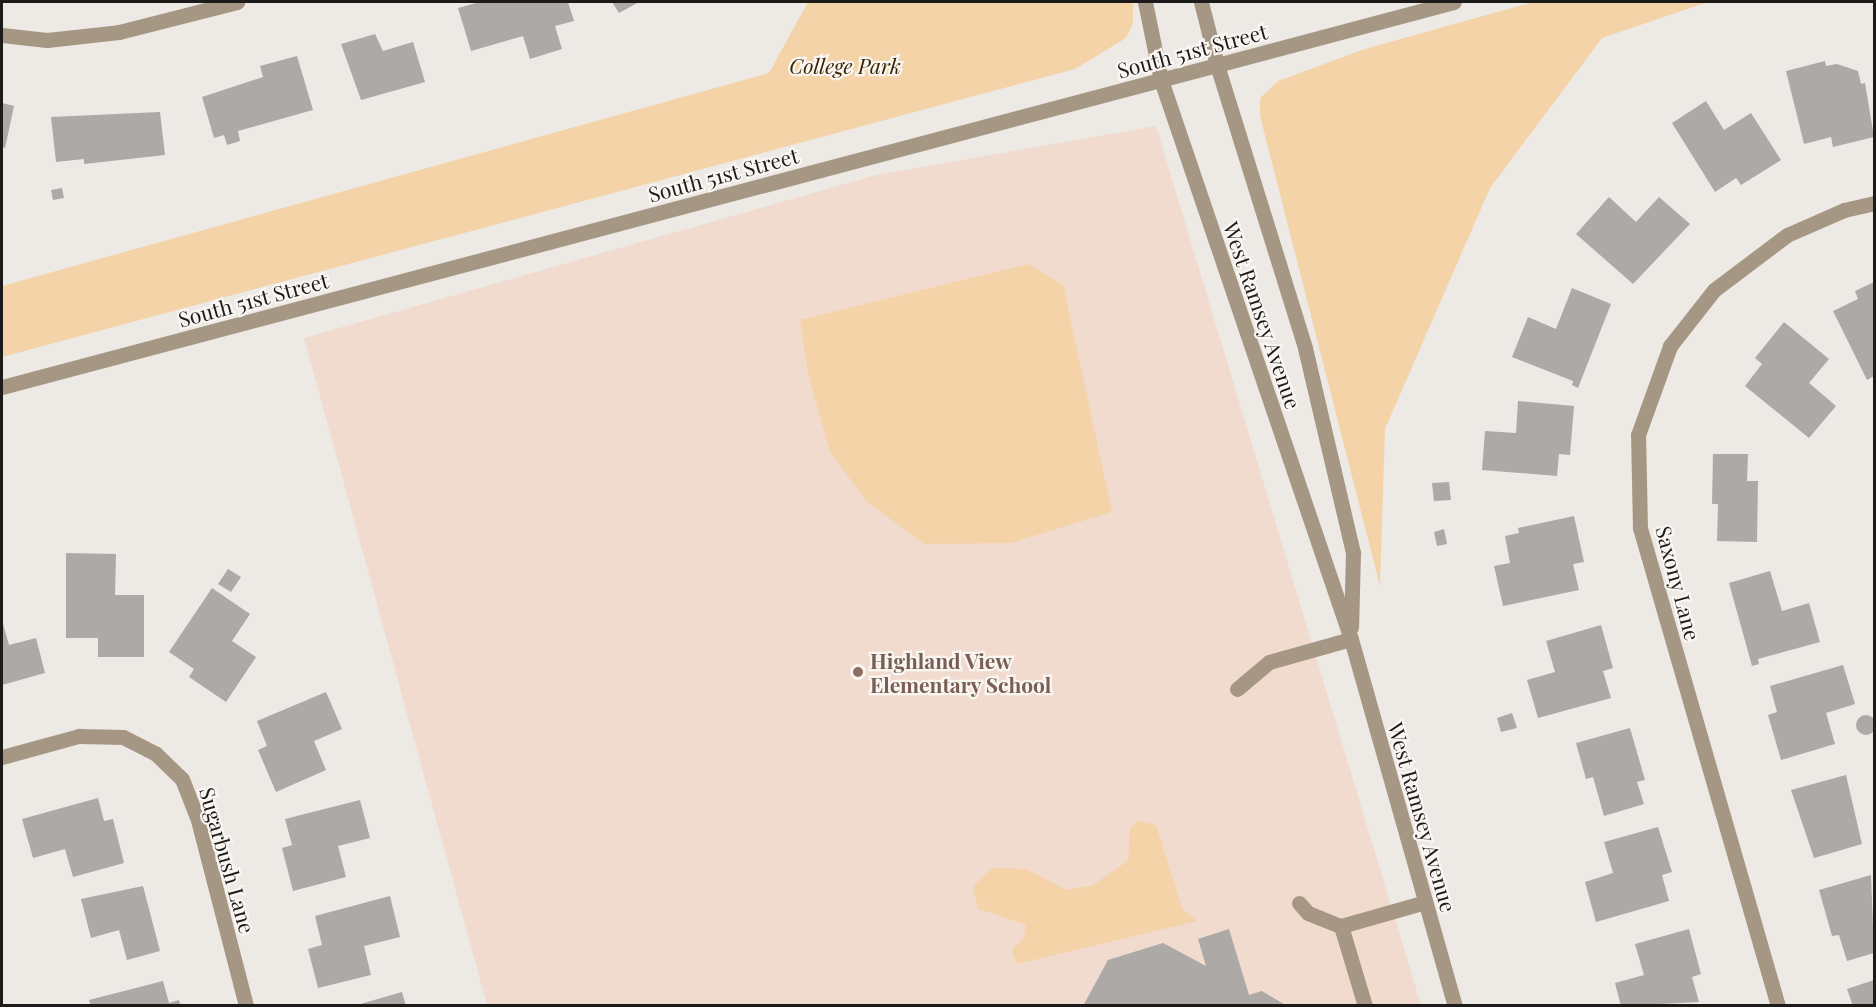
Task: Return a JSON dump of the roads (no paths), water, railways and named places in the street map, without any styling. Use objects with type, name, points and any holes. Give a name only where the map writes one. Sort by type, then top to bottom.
[{"type":"street","points":[[2,35],[47,40],[119,32],[237,2]]},
{"type":"street","name":"West Ramsey Avenue","points":[[1146,2],[1161,80],[1351,639],[1455,1005]]},
{"type":"street","name":"West Ramsey Avenue","points":[[1201,2],[1217,65],[1308,360],[1353,553],[1351,639]]},
{"type":"street","name":"South 51st Street","points":[[2,387],[1454,2]]},
{"type":"street","name":"Saxony Lane","points":[[1778,1005],[1640,528],[1638,435],[1670,346],[1714,290],[1787,235],[1844,210],[1875,203]]},
{"type":"street","points":[[1237,689],[1269,662],[1351,639]]},
{"type":"street","name":"Sugarbush Lane","points":[[2,757],[79,736],[123,737],[156,754],[182,779],[198,820],[246,1005]]},
{"type":"street","points":[[1299,903],[1308,913],[1341,926],[1425,902]]},
{"type":"street","points":[[1341,926],[1365,1005]]},
{"type":"place","name":"Highland View Elementary School","points":[[858,672]]},
{"type":"park label","name":"College Park","points":[[845,65]]}]
